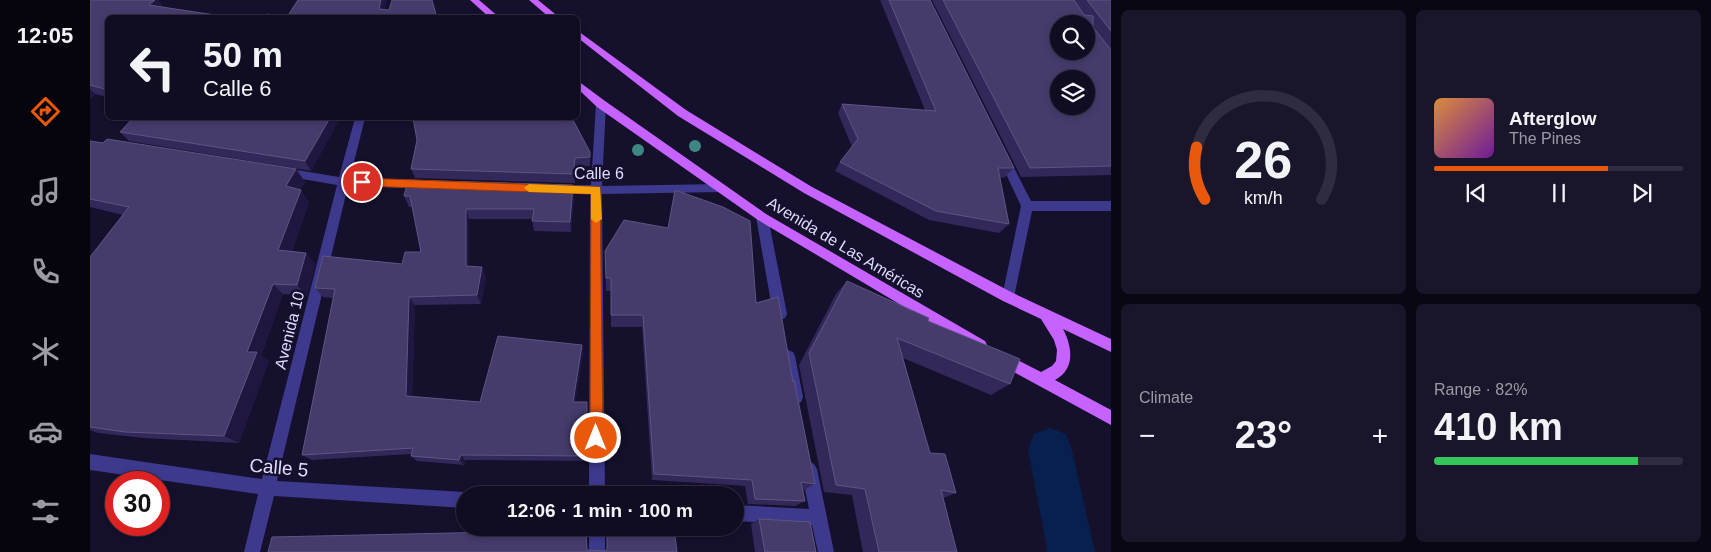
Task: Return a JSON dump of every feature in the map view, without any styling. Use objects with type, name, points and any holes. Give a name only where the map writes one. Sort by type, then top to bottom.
[{"type":"main road","points":[[474,0],[492,15]]},
{"type":"main road","points":[[533,0],[552,15]]},
{"type":"main road","name":"Avenida de Las Américas","points":[[580,36],[682,113],[808,190],[1008,297],[1111,346]]},
{"type":"main road","name":"Avenida de Las Américas","points":[[580,86],[601,104],[762,217],[1039,379],[1111,418]]},
{"type":"main road","points":[[1039,379],[1057,371],[1065,356],[1061,336],[1047,317]]},
{"type":"street","points":[[597,486],[596,190],[601,104]]},
{"type":"street","name":"Avenida 10","points":[[252,552],[359,120]]},
{"type":"street","points":[[997,144],[1027,206],[1008,297]]},
{"type":"street","points":[[275,171],[343,182],[430,185]]},
{"type":"street","name":"Calle 6","points":[[548,188],[596,190],[721,188]]},
{"type":"street","points":[[1027,206],[1111,206]]},
{"type":"street","points":[[762,217],[782,323]]},
{"type":"street","points":[[786,343],[798,410]]},
{"type":"street","points":[[808,459],[826,552]]},
{"type":"street","name":"Calle 5","points":[[90,462],[269,488],[456,499]]},
{"type":"street","points":[[744,514],[818,517]]},
{"type":"street","points":[[597,536],[597,552]]},
{"type":"building","points":[[90,0],[155,0],[149,5],[215,15],[105,15],[105,89],[90,85]]},
{"type":"building","points":[[298,0],[381,0],[379,9],[389,10],[392,0],[432,0],[436,15],[288,15]]},
{"type":"building","points":[[889,0],[930,0],[1014,168],[998,168],[1009,224],[936,211],[840,162],[858,139],[842,104],[936,111]]},
{"type":"building","points":[[943,0],[1074,0],[1084,15],[1050,15],[1050,60],[1095,60],[1095,30],[1111,50],[1111,166],[1030,168]]},
{"type":"building","points":[[1087,0],[1111,0],[1111,31]]},
{"type":"building","points":[[131,120],[329,120],[305,161],[120,132]]},
{"type":"building","points":[[413,120],[573,120],[590,152],[590,157],[575,158],[574,174],[411,169],[417,140]]},
{"type":"building","points":[[107,139],[296,169],[286,186],[301,190],[278,250],[306,253],[297,285],[273,284],[247,352],[257,352],[224,436],[125,432],[90,427],[90,257],[129,207],[90,199],[90,141],[103,143]]},
{"type":"building","points":[[408,180],[573,185],[570,222],[532,221],[534,209],[466,209],[466,266],[482,267],[477,295],[409,297],[406,396],[480,402],[498,336],[582,345],[573,402],[587,402],[587,456],[461,455],[459,460],[411,456],[413,448],[302,455],[335,289],[315,288],[323,256],[402,264],[405,252],[421,252],[410,196],[404,196]]},
{"type":"building","points":[[675,190],[723,207],[750,221],[756,303],[778,297],[793,382],[794,380],[815,484],[801,482],[805,501],[755,499],[752,480],[654,474],[643,315],[611,315],[611,278],[606,278],[605,251],[624,220],[668,228]]},
{"type":"building","points":[[847,281],[929,318],[928,321],[1020,359],[1010,384],[897,338],[930,453],[945,454],[956,493],[941,490],[957,552],[879,552],[865,489],[836,485],[809,353]]},
{"type":"building","points":[[759,519],[810,522],[816,552],[765,552]]},
{"type":"building","points":[[456,533],[456,536],[586,536],[587,550],[605,551],[607,549],[607,536],[675,536],[677,552],[268,552],[272,537]]},
{"type":"waterway","points":[[1050,450],[1072,550],[1070,552]]},
{"type":"slow traffic","points":[[529,188],[596,190],[596,219]]},
{"type":"route","points":[[362,182],[596,190],[596,438]]}]
